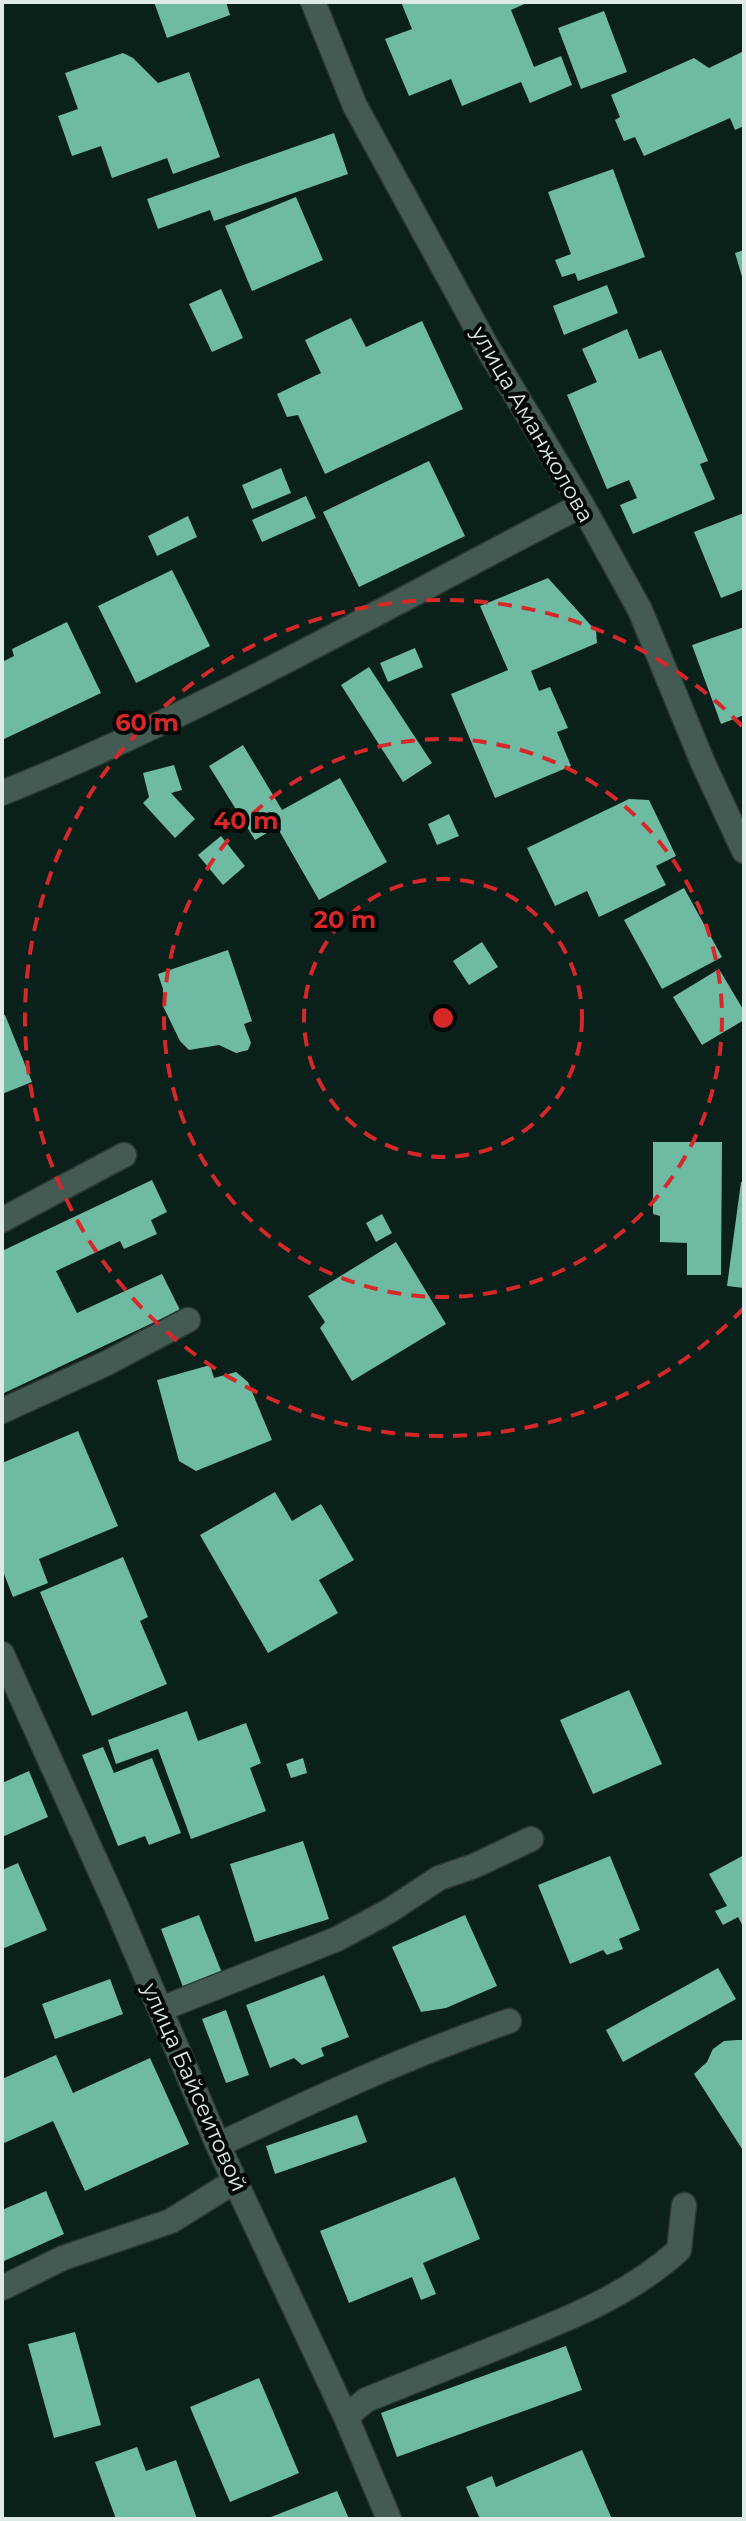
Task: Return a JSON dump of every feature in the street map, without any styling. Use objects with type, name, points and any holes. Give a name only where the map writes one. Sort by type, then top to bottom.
[{"type":"street","name":"улица Аманжолова","points":[[313,2],[355,106],[487,347],[582,505],[640,610],[703,763],[744,851]]},
{"type":"street","points":[[2,793],[63,769],[261,673],[582,505]]},
{"type":"street","points":[[2,1220],[124,1155]]},
{"type":"street","points":[[2,1411],[107,1363],[188,1320]]},
{"type":"street","name":"улица Байсеитовой","points":[[2,1654],[161,2009],[218,2145],[346,2417],[389,2519]]},
{"type":"street","points":[[161,2009],[337,1939],[389,1911],[439,1878],[474,1866],[531,1839]]},
{"type":"street","points":[[218,2145],[463,2037],[509,2021]]},
{"type":"street","points":[[2,2288],[63,2258],[171,2221],[235,2181]]},
{"type":"street","points":[[346,2417],[366,2400],[616,2297],[657,2270],[679,2250],[684,2205]]},
{"type":"building","points":[[154,2],[226,2],[230,15],[167,38]]},
{"type":"building","points":[[401,2],[529,2],[511,10],[534,67],[561,56],[572,85],[530,103],[521,82],[462,106],[451,79],[409,96],[385,39],[412,29]]},
{"type":"building","points":[[604,11],[627,72],[581,89],[558,28]]},
{"type":"building","points":[[744,51],[744,126],[735,130],[730,118],[644,156],[635,137],[624,141],[615,120],[620,117],[611,95],[694,58],[709,68]]},
{"type":"building","points":[[123,53],[133,58],[158,83],[189,72],[220,157],[173,174],[167,158],[112,178],[101,146],[72,156],[58,116],[78,109],[65,73]]},
{"type":"building","points":[[334,133],[348,174],[214,221],[210,210],[158,229],[147,199]]},
{"type":"building","points":[[613,169],[645,257],[578,281],[575,273],[562,277],[555,260],[571,254],[548,192]]},
{"type":"building","points":[[296,197],[323,260],[252,291],[225,226]]},
{"type":"building","points":[[744,250],[744,280],[743,280],[735,253]]},
{"type":"building","points":[[607,285],[618,313],[564,335],[553,306]]},
{"type":"building","points":[[221,289],[243,338],[212,352],[189,304]]},
{"type":"building","points":[[351,318],[366,347],[422,321],[463,409],[325,474],[298,415],[287,417],[277,394],[321,373],[305,340]]},
{"type":"building","points":[[627,329],[639,359],[661,350],[708,461],[700,464],[715,499],[633,534],[620,505],[637,498],[629,480],[607,489],[567,395],[597,382],[582,349]]},
{"type":"building","points":[[429,461],[465,536],[359,587],[323,512]]},
{"type":"building","points":[[281,468],[291,493],[252,509],[242,485]]},
{"type":"building","points":[[306,496],[316,518],[262,542],[252,520]]},
{"type":"building","points":[[744,513],[744,589],[721,598],[694,532]]},
{"type":"building","points":[[188,516],[197,537],[157,556],[148,536]]},
{"type":"building","points":[[172,570],[210,646],[136,683],[98,606]]},
{"type":"building","points":[[548,578],[596,631],[597,643],[531,671],[539,691],[550,687],[568,728],[557,732],[571,766],[495,798],[451,694],[508,670],[480,606]]},
{"type":"building","points":[[67,622],[101,693],[2,740],[2,662],[14,656],[12,649]]},
{"type":"building","points":[[744,627],[744,715],[721,724],[692,645]]},
{"type":"building","points":[[415,648],[423,667],[388,682],[380,663]]},
{"type":"building","points":[[369,667],[432,763],[403,782],[341,685]]},
{"type":"building","points":[[243,745],[282,810],[340,778],[387,862],[319,900],[277,827],[255,840],[209,766]]},
{"type":"building","points":[[174,765],[182,790],[171,793],[195,819],[175,838],[143,803],[149,797],[143,773]]},
{"type":"building","points":[[629,799],[649,800],[676,856],[656,866],[666,885],[599,917],[587,891],[555,906],[527,848]]},
{"type":"building","points":[[449,814],[459,836],[437,845],[428,824]]},
{"type":"building","points":[[221,836],[245,866],[223,885],[198,855]]},
{"type":"building","points":[[684,888],[722,957],[662,989],[624,920]]},
{"type":"building","points":[[482,942],[498,967],[469,985],[453,961]]},
{"type":"building","points":[[228,950],[252,1021],[244,1024],[251,1043],[248,1050],[236,1053],[219,1045],[189,1050],[180,1041],[163,1006],[163,989],[158,974]]},
{"type":"building","points":[[719,969],[744,1011],[744,1020],[702,1045],[673,997]]},
{"type":"building","points":[[5,1015],[32,1082],[2,1094],[2,1016]]},
{"type":"building","points":[[653,1142],[722,1142],[721,1275],[687,1275],[687,1243],[660,1242],[660,1216],[653,1214]]},
{"type":"building","points":[[152,1180],[167,1212],[151,1220],[157,1234],[124,1249],[120,1241],[56,1271],[77,1313],[162,1274],[180,1310],[2,1394],[2,1251]]},
{"type":"building","points":[[741,1182],[744,1182],[744,1288],[727,1286]]},
{"type":"building","points":[[382,1214],[392,1233],[376,1242],[366,1223]]},
{"type":"building","points":[[396,1242],[446,1324],[352,1381],[320,1328],[325,1322],[308,1296]]},
{"type":"building","points":[[210,1365],[214,1378],[236,1372],[248,1382],[272,1440],[196,1471],[179,1461],[157,1380]]},
{"type":"building","points":[[78,1431],[118,1526],[39,1559],[48,1583],[13,1597],[2,1569],[2,1463]]},
{"type":"building","points":[[275,1492],[292,1521],[321,1504],[354,1560],[319,1580],[338,1613],[268,1653],[200,1535]]},
{"type":"building","points":[[123,1557],[148,1617],[140,1621],[167,1684],[92,1716],[40,1592]]},
{"type":"building","points":[[629,1690],[662,1764],[593,1794],[560,1720]]},
{"type":"building","points":[[187,1711],[198,1741],[246,1723],[261,1763],[250,1768],[266,1811],[191,1839],[158,1749],[116,1764],[108,1740]]},
{"type":"building","points":[[103,1747],[114,1773],[152,1758],[181,1833],[149,1845],[145,1836],[118,1846],[82,1755]]},
{"type":"building","points":[[303,1758],[307,1773],[291,1778],[286,1764]]},
{"type":"building","points":[[29,1771],[48,1817],[2,1837],[2,1783]]},
{"type":"building","points":[[303,1841],[329,1919],[255,1942],[230,1864]]},
{"type":"building","points":[[744,1855],[744,1928],[738,1917],[723,1925],[715,1911],[727,1906],[709,1874]]},
{"type":"building","points":[[610,1856],[640,1930],[619,1939],[623,1949],[607,1955],[603,1950],[570,1964],[538,1885]]},
{"type":"building","points":[[18,1863],[47,1930],[2,1949],[2,1870]]},
{"type":"building","points":[[199,1915],[222,1973],[183,1987],[161,1929]]},
{"type":"building","points":[[465,1915],[497,1986],[446,2008],[421,2012],[392,1947]]},
{"type":"building","points":[[718,1968],[736,1999],[623,2062],[606,2030]]},
{"type":"building","points":[[324,1975],[349,2037],[321,2048],[324,2056],[302,2065],[294,2058],[270,2068],[246,2005]]},
{"type":"building","points":[[110,1979],[123,2014],[55,2039],[42,2004]]},
{"type":"building","points":[[226,2010],[249,2075],[226,2083],[202,2019]]},
{"type":"building","points":[[744,2040],[744,2152],[694,2074],[707,2062],[713,2049],[724,2041]]},
{"type":"building","points":[[56,2055],[73,2093],[150,2058],[189,2144],[85,2191],[53,2121],[2,2144],[2,2079]]},
{"type":"building","points":[[357,2115],[367,2142],[275,2174],[266,2146]]},
{"type":"building","points":[[455,2177],[480,2239],[423,2263],[436,2294],[421,2300],[412,2277],[349,2303],[320,2231]]},
{"type":"building","points":[[46,2191],[64,2234],[2,2262],[2,2210]]},
{"type":"building","points":[[75,2332],[101,2425],[54,2438],[28,2344]]},
{"type":"building","points":[[566,2346],[582,2390],[397,2457],[381,2413]]},
{"type":"building","points":[[259,2378],[299,2473],[230,2502],[190,2407]]},
{"type":"building","points":[[137,2447],[146,2471],[176,2460],[197,2519],[116,2519],[95,2462]]},
{"type":"building","points":[[582,2450],[612,2519],[480,2519],[466,2487],[492,2476],[496,2487]]},
{"type":"building","points":[[337,2491],[349,2519],[266,2519]]}]
